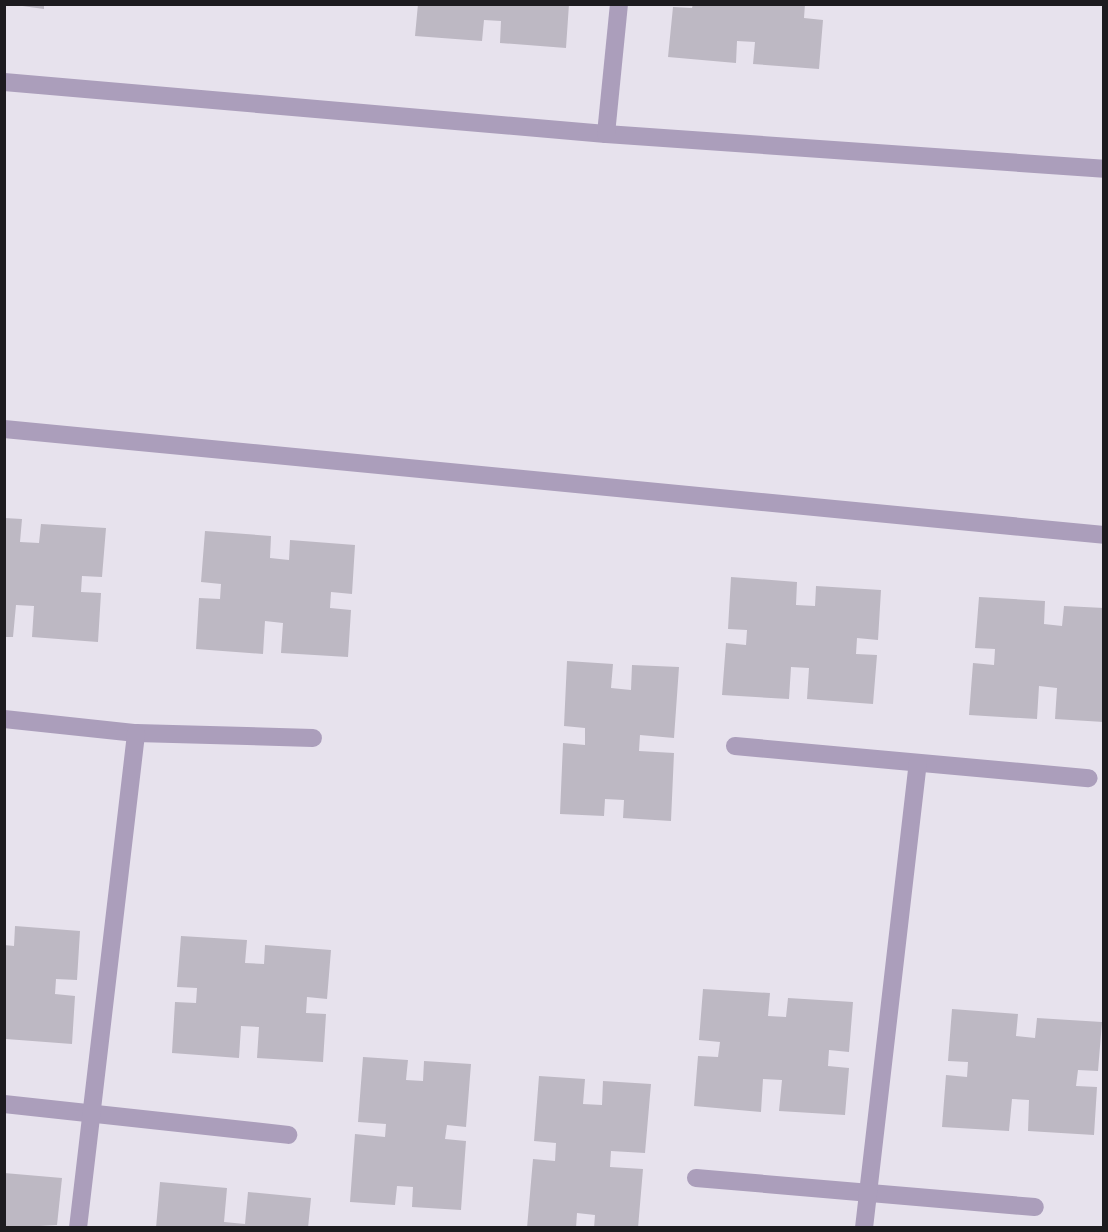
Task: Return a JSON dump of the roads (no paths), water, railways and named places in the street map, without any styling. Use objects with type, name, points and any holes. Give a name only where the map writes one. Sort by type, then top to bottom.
[{"type":"street","points":[[606,134],[619,4]]},
{"type":"street","points":[[4,82],[606,134],[1104,169]]},
{"type":"street","points":[[4,429],[1104,535]]},
{"type":"street","points":[[4,719],[136,733],[314,738]]},
{"type":"street","points":[[78,1227],[136,733]]},
{"type":"street","points":[[735,746],[1089,778]]},
{"type":"street","points":[[864,1227],[918,763]]},
{"type":"street","points":[[4,1104],[288,1135]]},
{"type":"street","points":[[696,1178],[1035,1207]]}]
